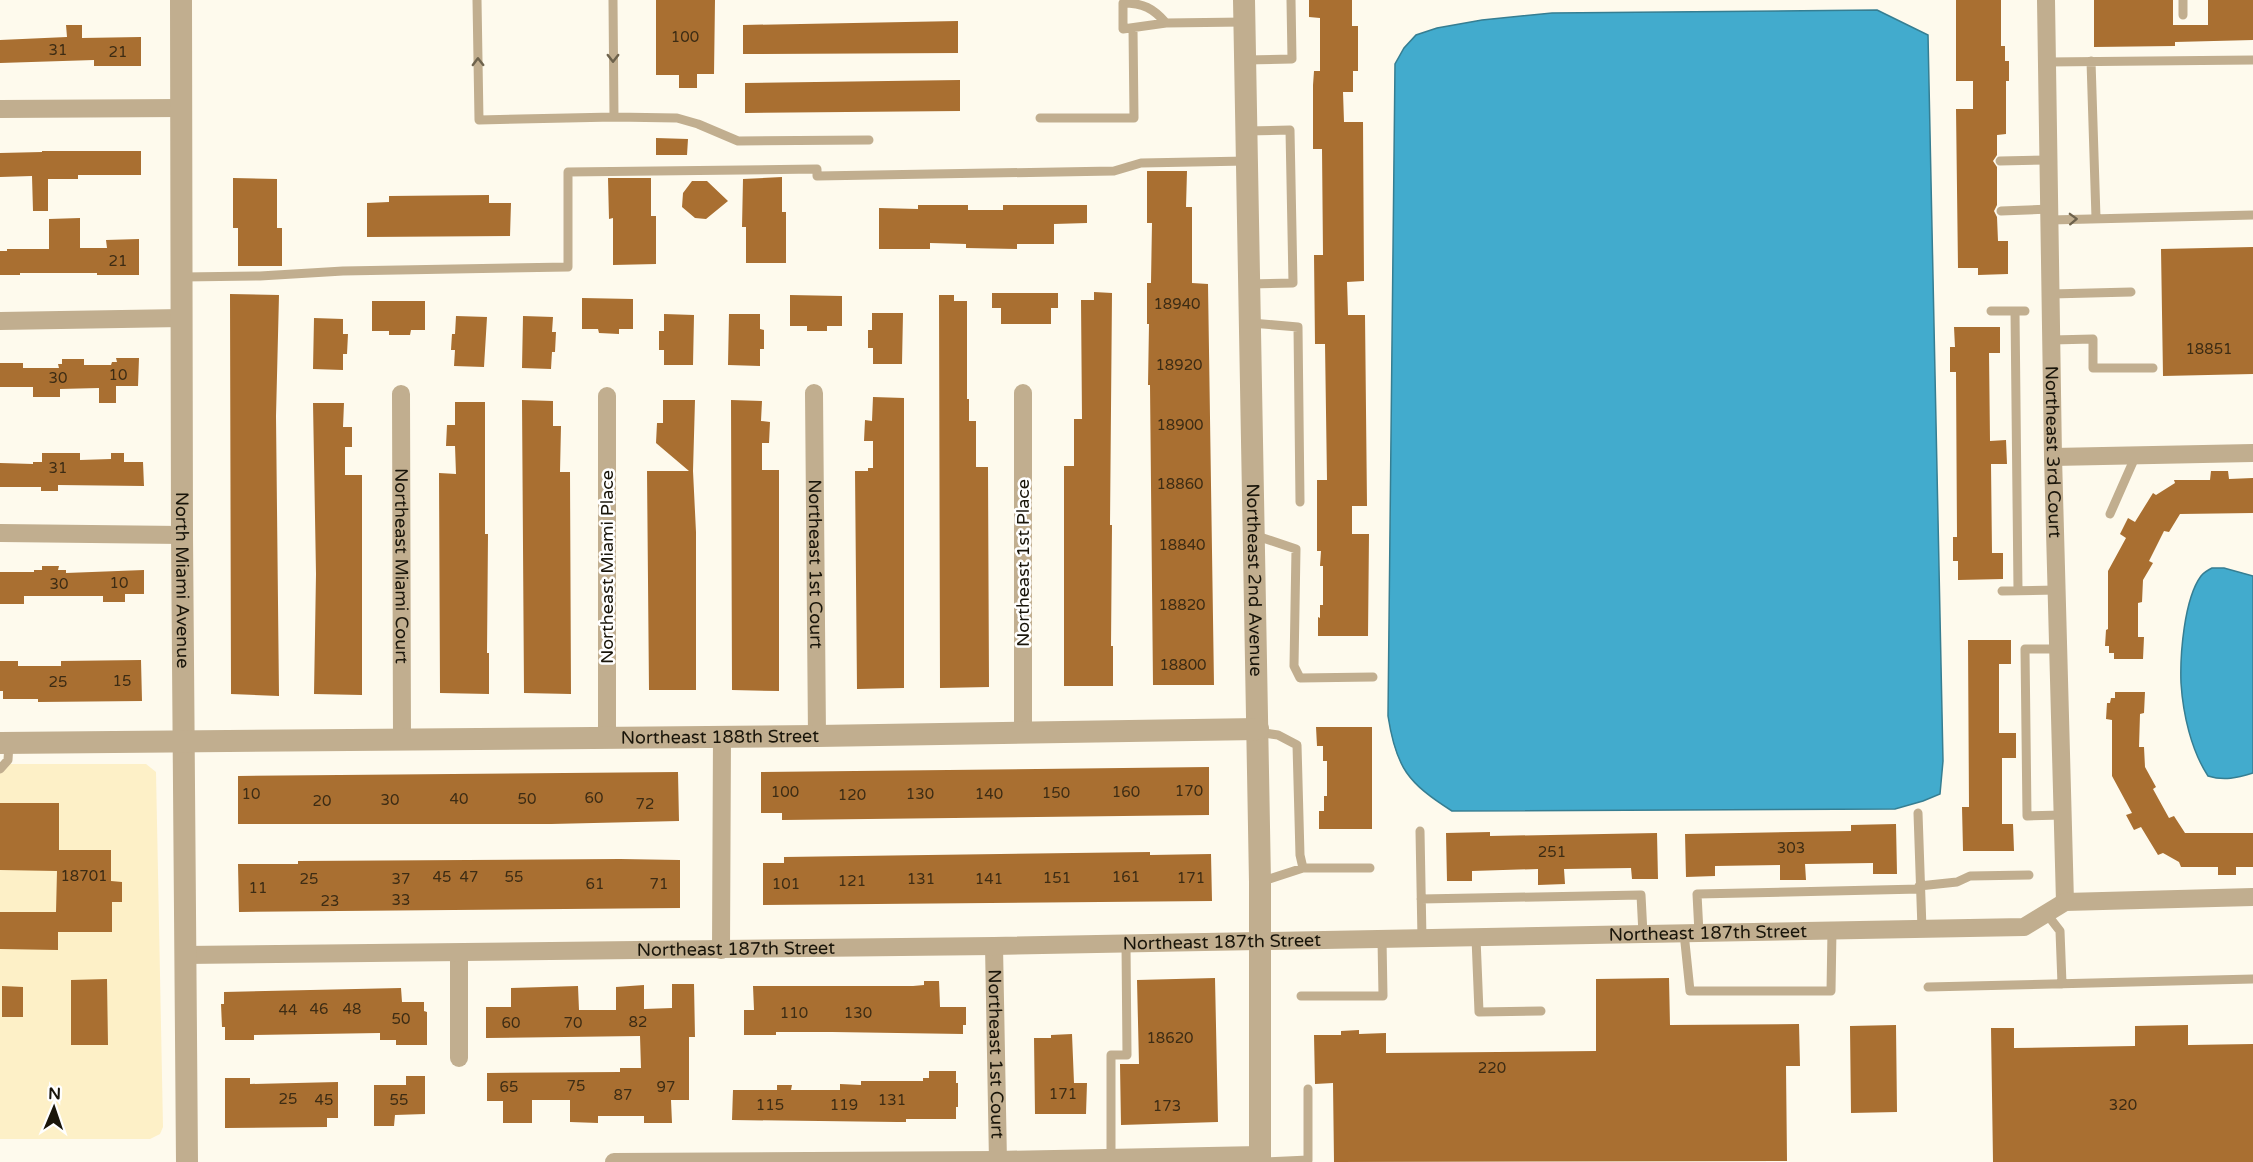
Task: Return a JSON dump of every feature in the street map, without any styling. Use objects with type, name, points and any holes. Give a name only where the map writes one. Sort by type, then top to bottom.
[{"type":"street","name":"North Miami Avenue","points":[[181,0],[184,955],[187,1162]]},
{"type":"street","name":"Northeast 3rd Court","points":[[2046,0],[2053,457],[2065,902]]},
{"type":"street","name":"Northeast 2nd Avenue","points":[[1244,11],[1258,731],[1261,1160]]},
{"type":"street","points":[[0,109],[181,108]]},
{"type":"street","points":[[0,321],[182,318]]},
{"type":"street","name":"Northeast 1st Court","points":[[814,393],[817,736]]},
{"type":"street","name":"Northeast 1st Place","points":[[1023,393],[1023,733]]},
{"type":"street","name":"Northeast Miami Court","points":[[401,394],[402,739]]},
{"type":"street","name":"Northeast Miami Place","points":[[607,737],[608,396]]},
{"type":"street","points":[[2053,457],[2253,453]]},
{"type":"street","points":[[0,533],[182,535]]},
{"type":"street","name":"Northeast 188th Street","points":[[4,742],[1258,731]]},
{"type":"street","points":[[721,950],[722,736]]},
{"type":"street","name":"Northeast 187th Street","points":[[184,955],[1261,942],[2024,927],[2065,902],[2253,897]]},
{"type":"street","name":"Northeast 1st Court","points":[[994,946],[998,1161]]},
{"type":"street","points":[[459,952],[459,1058]]},
{"type":"street","points":[[614,1162],[998,1161],[1112,1158],[1261,1160]]},
{"type":"lane","points":[[477,0],[479,120],[677,118],[738,141],[869,140]]},
{"type":"lane","points":[[613,0],[614,117]]},
{"type":"lane","points":[[1245,60],[1292,59],[1291,0]]},
{"type":"lane","points":[[2182,0],[2183,15]]},
{"type":"lane","points":[[1166,23],[1156,11],[1141,3],[1123,3],[1124,29],[1133,28],[1166,23],[1244,11]]},
{"type":"lane","points":[[1040,118],[1134,118],[1133,28]]},
{"type":"lane","points":[[2047,62],[2253,60]]},
{"type":"lane","points":[[2091,61],[2097,218]]},
{"type":"lane","points":[[1246,131],[1290,130],[1293,283],[1249,284]]},
{"type":"lane","points":[[2000,161],[2049,160]]},
{"type":"lane","points":[[182,277],[260,276],[343,271],[568,267],[567,172],[817,169],[817,176],[1114,171],[1142,163],[1247,161]]},
{"type":"lane","points":[[2001,211],[2097,218],[2253,215]]},
{"type":"lane","points":[[2051,294],[2131,292]]},
{"type":"lane","points":[[1991,312],[2020,311],[2018,590]]},
{"type":"lane","points":[[1250,323],[1298,327],[1300,502]]},
{"type":"lane","points":[[2052,340],[2093,339],[2093,368],[2153,368]]},
{"type":"lane","points":[[2110,514],[2136,455]]},
{"type":"lane","points":[[1254,535],[1296,549],[1294,666],[1300,678],[1373,677]]},
{"type":"lane","points":[[2002,591],[2057,590]]},
{"type":"lane","points":[[2058,649],[2025,650],[2027,816],[2062,815]]},
{"type":"lane","points":[[1258,731],[1278,735],[1297,745],[1300,855],[1303,868]]},
{"type":"lane","points":[[0,769],[8,760],[4,742]]},
{"type":"lane","points":[[1918,813],[1922,929]]},
{"type":"lane","points":[[1420,831],[1422,939]]},
{"type":"lane","points":[[1260,882],[1303,868],[1370,868]]},
{"type":"lane","points":[[1832,930],[1831,991],[1690,992],[1692,933],[1697,894],[1919,887],[1957,882],[1970,876],[2029,875]]},
{"type":"lane","points":[[1421,899],[1641,895],[1643,934]]},
{"type":"lane","points":[[2046,913],[2060,931],[2062,984]]},
{"type":"lane","points":[[1476,938],[1479,1012],[1541,1011]]},
{"type":"lane","points":[[1301,996],[1383,996],[1382,939]]},
{"type":"lane","points":[[1112,1158],[1111,1055],[1127,1055],[1126,944]]},
{"type":"lane","points":[[1929,987],[2253,979]]},
{"type":"lane","points":[[1261,1160],[1308,1160],[1308,1089]]},
{"type":"shaded area","points":[[0,764],[146,764],[156,772],[163,1127],[160,1134],[150,1139],[0,1139]]},
{"type":"water","points":[[1877,10],[1928,35],[1943,761],[1940,794],[1895,809],[1452,811],[1425,792],[1406,772],[1395,749],[1388,716],[1395,64],[1404,48],[1416,35],[1437,28],[1482,20],[1552,13]]},
{"type":"water","points":[[2212,568],[2224,568],[2253,576],[2253,773],[2230,778],[2208,776],[2202,766],[2189,731],[2182,695],[2181,658],[2187,613],[2195,586],[2202,575]]},
{"type":"building","points":[[656,0],[715,0],[714,74],[697,74],[697,88],[679,88],[679,75],[656,75]]},
{"type":"building","points":[[1309,0],[1352,0],[1352,26],[1358,26],[1358,71],[1353,71],[1353,92],[1343,92],[1344,122],[1363,122],[1364,281],[1347,282],[1348,315],[1365,315],[1367,506],[1352,506],[1352,534],[1369,534],[1368,636],[1318,636],[1318,617],[1320,618],[1320,605],[1323,605],[1323,566],[1320,566],[1321,551],[1317,551],[1317,480],[1327,480],[1325,344],[1315,344],[1314,255],[1323,255],[1322,149],[1313,149],[1313,85],[1314,71],[1320,71],[1320,18],[1309,17]]},
{"type":"building","points":[[1956,0],[2001,0],[2001,46],[2005,46],[2005,61],[2009,61],[2009,81],[2006,81],[2006,134],[1997,135],[1997,155],[1993,161],[1997,167],[1997,205],[1994,211],[1997,217],[1998,241],[2008,241],[2008,274],[1978,275],[1978,268],[1958,268],[1956,109],[1973,109],[1973,81],[1956,81]]},
{"type":"building","points":[[2094,0],[2173,0],[2173,25],[2208,25],[2208,0],[2253,0],[2253,40],[2175,42],[2175,46],[2094,47]]},
{"type":"building","points":[[958,21],[958,53],[743,54],[743,25]]},
{"type":"building","points":[[66,25],[82,25],[82,38],[141,37],[141,66],[94,66],[94,60],[0,63],[0,40],[67,37]]},
{"type":"building","points":[[960,80],[960,111],[745,113],[745,83]]},
{"type":"building","points":[[656,138],[688,139],[687,155],[656,155]]},
{"type":"building","points":[[141,151],[141,175],[78,175],[78,179],[48,179],[48,211],[33,211],[32,176],[0,177],[0,153]]},
{"type":"building","points":[[1147,171],[1187,171],[1186,207],[1192,207],[1192,283],[1208,284],[1214,685],[1153,685],[1149,324],[1147,324],[1147,283],[1151,283],[1152,223],[1147,223]]},
{"type":"building","points":[[782,177],[782,212],[786,212],[786,263],[746,263],[746,227],[742,227],[743,179]]},
{"type":"building","points":[[233,178],[277,179],[277,228],[282,228],[282,266],[238,266],[238,228],[233,228]]},
{"type":"building","points":[[608,178],[651,178],[651,216],[656,216],[656,264],[613,265],[613,218],[609,219]]},
{"type":"building","points":[[692,181],[707,181],[728,201],[706,219],[695,218],[682,207],[683,193]]},
{"type":"building","points":[[489,195],[489,203],[511,203],[510,236],[367,237],[367,203],[389,202],[389,196]]},
{"type":"building","points":[[918,205],[968,205],[968,210],[1003,210],[1003,205],[1087,205],[1087,223],[1054,224],[1054,244],[1017,244],[1017,249],[966,248],[966,244],[930,243],[930,249],[879,249],[879,208],[918,209]]},
{"type":"building","points":[[80,218],[80,248],[107,248],[106,240],[139,239],[139,275],[20,273],[20,275],[0,275],[0,251],[49,249],[49,219]]},
{"type":"building","points":[[2253,247],[2253,374],[2163,376],[2161,249]]},
{"type":"building","points":[[1094,292],[1112,293],[1110,525],[1112,525],[1113,686],[1064,686],[1064,466],[1074,466],[1074,419],[1082,419],[1081,300],[1094,300]]},
{"type":"building","points":[[992,293],[1058,293],[1058,308],[1051,308],[1051,324],[1001,324],[1001,308],[992,308]]},
{"type":"building","points":[[230,294],[279,295],[276,416],[279,696],[231,694]]},
{"type":"building","points":[[790,295],[842,296],[842,326],[827,326],[827,331],[807,331],[807,326],[790,326]]},
{"type":"building","points":[[939,295],[954,295],[954,301],[967,301],[969,421],[976,421],[976,467],[988,467],[989,687],[940,688]]},
{"type":"building","points":[[582,298],[633,299],[633,329],[619,329],[619,334],[599,333],[598,329],[582,329]]},
{"type":"building","points":[[372,301],[425,301],[425,330],[411,330],[410,335],[389,335],[389,331],[372,331]]},
{"type":"building","points":[[872,313],[903,313],[902,364],[873,364],[873,348],[868,348],[868,330],[872,330]]},
{"type":"building","points":[[664,314],[694,315],[693,365],[664,365],[664,350],[659,350],[659,331],[664,331]]},
{"type":"building","points":[[729,314],[760,314],[760,329],[764,330],[764,349],[760,349],[760,366],[728,365]]},
{"type":"building","points":[[456,316],[487,317],[484,367],[454,366],[455,350],[451,350]]},
{"type":"building","points":[[523,316],[553,317],[552,332],[556,332],[551,369],[522,368]]},
{"type":"building","points":[[314,318],[343,319],[343,334],[348,334],[347,354],[343,354],[343,370],[313,369]]},
{"type":"building","points":[[1954,327],[2000,327],[2000,353],[1989,353],[1990,441],[2006,440],[2007,464],[1991,464],[1992,553],[2003,553],[2003,579],[1958,580],[1958,561],[1953,561],[1953,537],[1957,537],[1956,372],[1950,372],[1950,347],[1955,347]]},
{"type":"building","points":[[116,358],[139,358],[138,386],[116,386],[116,403],[99,403],[99,388],[60,389],[60,397],[33,397],[33,387],[0,387],[0,363],[23,363],[23,368],[59,368],[58,364],[62,364],[62,359],[84,359],[84,365],[111,365],[112,362],[117,362]]},
{"type":"building","points":[[873,397],[904,398],[904,688],[857,689],[855,471],[868,471],[868,468],[873,468],[873,441],[864,441],[865,420],[872,421]]},
{"type":"building","points":[[522,400],[553,401],[553,426],[561,426],[560,472],[570,472],[571,694],[524,693]]},
{"type":"building","points":[[663,400],[695,400],[693,471],[696,532],[696,690],[649,690],[647,471],[689,471],[656,443],[657,423],[663,423]]},
{"type":"building","points":[[731,400],[762,401],[761,421],[770,422],[769,443],[762,443],[762,470],[779,470],[779,691],[732,690]]},
{"type":"building","points":[[455,402],[485,402],[485,534],[488,534],[489,694],[440,693],[439,473],[456,474],[455,446],[446,446],[447,425],[455,425]]},
{"type":"building","points":[[313,403],[344,403],[343,427],[352,427],[352,447],[345,447],[345,475],[362,475],[362,695],[314,694],[316,574]]},
{"type":"building","points":[[42,453],[80,453],[80,460],[111,459],[111,453],[124,453],[124,462],[143,462],[144,486],[58,485],[58,491],[41,491],[41,487],[0,487],[0,463],[42,462]]},
{"type":"building","points":[[2211,471],[2228,471],[2229,479],[2253,478],[2253,513],[2180,514],[2169,532],[2164,531],[2149,561],[2153,563],[2143,580],[2142,602],[2138,603],[2138,637],[2144,637],[2143,659],[2114,659],[2114,653],[2109,653],[2109,646],[2105,646],[2108,629],[2108,571],[2126,538],[2120,534],[2128,518],[2135,522],[2153,493],[2156,495],[2175,483],[2174,480],[2210,480]]},
{"type":"building","points":[[42,566],[59,566],[58,570],[66,570],[66,573],[144,570],[144,594],[125,594],[125,602],[103,602],[103,596],[24,596],[24,604],[0,604],[0,572],[34,572],[34,570],[42,570]]},
{"type":"building","points":[[1968,640],[2011,640],[2011,664],[1999,664],[1999,733],[2016,733],[2016,758],[2002,758],[2002,824],[2013,824],[2014,851],[1963,851],[1962,807],[1969,807]]},
{"type":"building","points":[[141,660],[142,701],[38,702],[38,699],[3,699],[3,691],[0,691],[0,661],[18,661],[18,666],[61,666],[61,661]]},
{"type":"building","points":[[2115,692],[2145,692],[2144,713],[2140,714],[2139,747],[2144,747],[2145,767],[2156,787],[2153,789],[2169,818],[2174,816],[2185,833],[2253,833],[2253,867],[2236,867],[2236,875],[2218,875],[2218,867],[2181,867],[2179,862],[2163,853],[2158,855],[2141,827],[2134,830],[2126,815],[2132,813],[2112,776],[2112,720],[2106,719],[2107,703],[2110,703],[2111,698],[2115,698]]},
{"type":"building","points":[[1316,727],[1372,727],[1372,829],[1319,829],[1319,811],[1324,811],[1324,796],[1327,796],[1327,761],[1323,761],[1323,746],[1317,746]]},
{"type":"building","points":[[1209,767],[1209,815],[782,820],[782,813],[761,813],[761,772]]},
{"type":"building","points":[[678,772],[679,821],[551,824],[238,824],[238,776]]},
{"type":"building","points":[[0,803],[59,803],[59,850],[111,850],[111,881],[122,882],[122,902],[112,902],[112,932],[58,932],[58,950],[0,949],[0,912],[56,912],[57,871],[0,870]]},
{"type":"building","points":[[1896,824],[1897,874],[1873,874],[1873,863],[1805,864],[1806,880],[1780,880],[1780,865],[1715,866],[1715,876],[1686,877],[1685,834],[1851,831],[1851,825]]},
{"type":"building","points":[[1490,832],[1490,836],[1657,833],[1658,879],[1632,879],[1631,868],[1564,869],[1565,884],[1538,885],[1538,869],[1472,871],[1472,881],[1447,881],[1446,833]]},
{"type":"building","points":[[1150,852],[1150,855],[1211,854],[1212,901],[763,905],[763,863],[784,863],[784,857]]},
{"type":"building","points":[[680,860],[680,908],[239,912],[238,864],[298,864],[298,861]]},
{"type":"building","points":[[1215,978],[1218,1122],[1121,1125],[1120,1064],[1139,1064],[1137,980]]},
{"type":"building","points":[[1669,978],[1670,1025],[1799,1024],[1800,1066],[1786,1066],[1787,1161],[1334,1162],[1333,1083],[1315,1084],[1314,1035],[1341,1035],[1341,1031],[1359,1030],[1359,1034],[1386,1033],[1386,1053],[1596,1051],[1596,979]]},
{"type":"building","points":[[107,979],[108,1045],[71,1045],[71,980]]},
{"type":"building","points":[[924,981],[939,981],[940,1007],[966,1007],[966,1025],[963,1025],[963,1034],[776,1032],[776,1035],[744,1035],[744,1010],[754,1010],[753,986],[913,986],[924,985]]},
{"type":"building","points":[[672,984],[694,984],[695,1037],[689,1037],[689,1100],[671,1100],[672,1123],[644,1123],[644,1116],[598,1116],[598,1123],[570,1122],[570,1100],[532,1100],[532,1123],[503,1123],[503,1101],[487,1101],[487,1073],[620,1072],[620,1068],[641,1068],[640,1036],[486,1038],[486,1007],[511,1007],[511,988],[578,986],[579,1010],[616,1010],[616,987],[644,985],[644,1009],[672,1008]]},
{"type":"building","points":[[2,986],[23,987],[23,1017],[2,1017]]},
{"type":"building","points":[[401,988],[402,1002],[424,1002],[424,1011],[427,1012],[427,1045],[396,1045],[396,1040],[380,1040],[380,1033],[254,1035],[254,1040],[225,1040],[221,1004],[224,1004],[224,992]]},
{"type":"building","points":[[1896,1025],[1897,1112],[1851,1113],[1850,1026]]},
{"type":"building","points":[[2188,1025],[2188,1045],[2253,1044],[2253,1162],[1993,1162],[1991,1028],[2014,1028],[2014,1048],[2135,1046],[2135,1026]]},
{"type":"building","points":[[1072,1034],[1074,1083],[1087,1083],[1086,1114],[1035,1114],[1034,1038]]},
{"type":"building","points":[[929,1071],[956,1071],[958,1107],[956,1107],[956,1119],[906,1119],[906,1122],[732,1120],[733,1090],[777,1090],[777,1085],[792,1085],[791,1090],[840,1090],[840,1084],[861,1085],[861,1081],[923,1081],[923,1078],[929,1078]]},
{"type":"building","points":[[406,1076],[425,1076],[425,1114],[395,1115],[394,1126],[374,1126],[374,1085],[406,1085]]},
{"type":"building","points":[[225,1078],[250,1078],[250,1084],[338,1082],[338,1118],[327,1118],[327,1127],[225,1128]]}]
